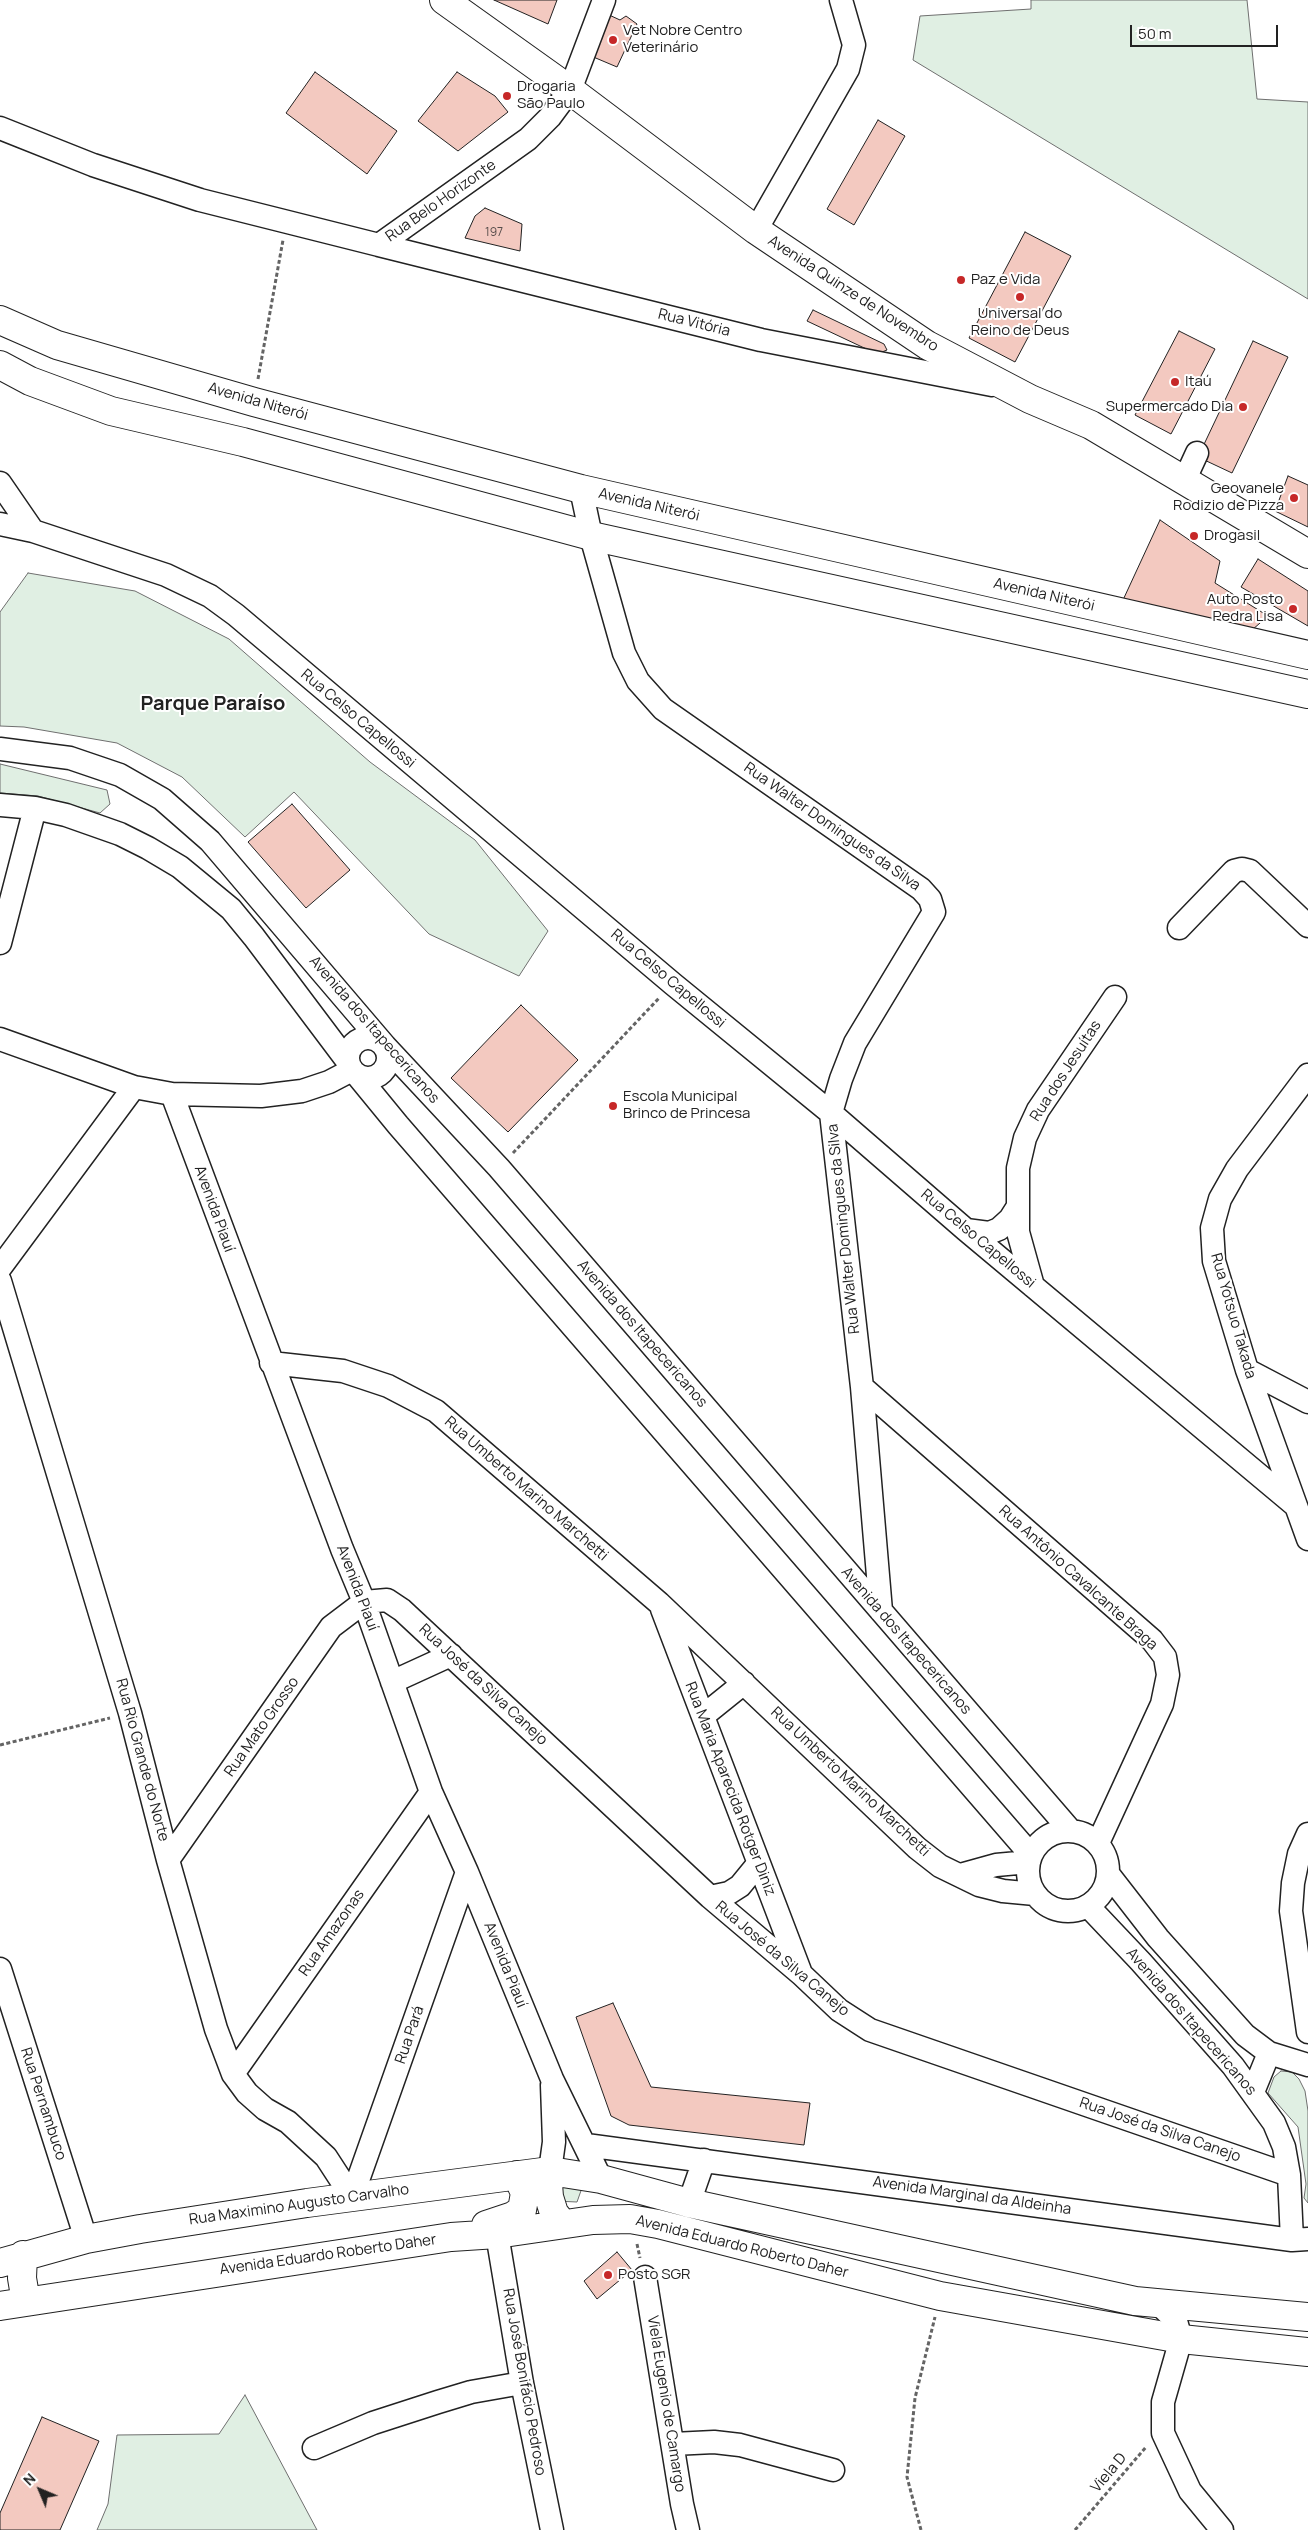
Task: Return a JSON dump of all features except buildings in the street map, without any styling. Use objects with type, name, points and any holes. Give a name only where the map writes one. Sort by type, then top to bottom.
[{"type":"main road","name":"Avenida Quinze de Novembro","points":[[444,0],[469,8],[570,90],[756,230],[927,345],[1011,389],[1091,425],[1302,549]]},
{"type":"main road","name":"Avenida Niterói","points":[[0,320],[58,345],[254,402],[581,490],[1308,655]]},
{"type":"main road","points":[[0,365],[30,381],[111,411],[243,442],[591,536],[1308,694]]},
{"type":"main road","points":[[243,442],[254,402]]},
{"type":"main road","points":[[550,2171],[549,2197],[554,2212],[563,2224]]},
{"type":"main road","name":"Rua Maximino Augusto Carvalho","points":[[8,2262],[86,2239],[352,2197],[550,2171],[601,2179]]},
{"type":"main road","points":[[451,2237],[513,2216],[522,2210],[525,2193],[517,2175]]},
{"type":"main road","points":[[593,2220],[604,2197],[601,2179]]},
{"type":"main road","name":"Avenida Eduardo Roberto Daher","points":[[601,2179],[689,2204],[1160,2305],[1308,2317]]},
{"type":"main road","name":"Avenida Eduardo Roberto Daher","points":[[10,2306],[451,2237],[497,2234],[593,2220],[630,2219],[658,2224],[940,2296],[1181,2339],[1308,2352]]},
{"type":"main road","points":[[8,2262],[22,2278],[24,2290],[10,2306]]},
{"type":"street","name":"Rua Belo Horizonte","points":[[0,128],[93,165],[200,200],[379,245],[528,139],[550,117],[570,90],[604,0]]},
{"type":"street","points":[[756,230],[848,68],[854,45],[841,0]]},
{"type":"street","name":"Rua Vitória","points":[[379,245],[761,340],[1011,389]]},
{"type":"street","points":[[1185,480],[1197,453]]},
{"type":"street","points":[[0,483],[33,531]]},
{"type":"street","name":"Rua Walter Domingues da Silva","points":[[581,490],[591,536],[624,653],[638,682],[663,709],[921,889],[930,899],[934,912],[855,1043],[840,1079],[831,1112],[862,1387],[881,1611]]},
{"type":"street","name":"Rua Celso Capellossi","points":[[0,524],[33,531],[166,576],[210,596],[236,615],[672,984],[831,1112],[966,1230],[1296,1506]]},
{"type":"street","name":"Avenida dos Itapecericanos","points":[[0,749],[70,758],[120,775],[162,799],[210,841],[385,1046],[499,1168],[1070,1830]]},
{"type":"street","points":[[0,805],[35,808],[66,815],[120,834],[180,867],[231,909],[352,1069],[411,1140],[1030,1858]]},
{"type":"street","points":[[0,943],[35,808]]},
{"type":"street","points":[[1179,928],[1234,871],[1242,869],[1250,872],[1308,926]]},
{"type":"street","name":"Rua dos Jesuítas","points":[[1033,1286],[1018,1232],[1017,1208],[1018,1168],[1028,1131],[1038,1110],[1115,997]]},
{"type":"street","points":[[374,1038],[385,1046],[389,1057],[385,1069],[369,1078],[352,1069],[350,1048],[360,1039],[374,1038]]},
{"type":"street","points":[[0,1040],[134,1087],[172,1094],[261,1096],[302,1091],[329,1082],[352,1069]]},
{"type":"street","name":"Rua Yotsuo Takada","points":[[1307,1080],[1237,1170],[1220,1200],[1212,1228],[1214,1261],[1247,1370],[1308,1539]]},
{"type":"street","points":[[0,1268],[134,1087]]},
{"type":"street","name":"Avenida Piauí","points":[[172,1094],[271,1363],[342,1550],[364,1602],[431,1792],[467,1872],[552,2079],[601,2179]]},
{"type":"street","points":[[966,1230],[989,1233],[999,1229],[1010,1219],[1017,1208]]},
{"type":"street","name":"Rua Rio Grande do Norte","points":[[0,1281],[130,1712],[168,1860],[216,2029],[234,2074],[247,2093],[265,2109],[288,2122],[326,2157],[352,2197]]},
{"type":"street","name":"Rua Umberto Marino Marchetti","points":[[271,1363],[343,1371],[388,1386],[436,1411],[660,1603],[917,1848],[940,1866],[979,1885],[1003,1891],[1035,1894]]},
{"type":"street","points":[[1247,1370],[1308,1402]]},
{"type":"street","name":"Rua Antônio Cavalcante Braga","points":[[862,1387],[1152,1640],[1165,1657],[1168,1675],[1162,1704],[1098,1844]]},
{"type":"street","name":"Rua José da Silva Canejo","points":[[364,1602],[387,1600],[402,1610],[710,1897],[801,1974],[838,2010],[870,2030],[1289,2175]]},
{"type":"street","name":"Rua Mato Grosso","points":[[168,1860],[331,1627],[364,1602]]},
{"type":"street","name":"Rua Maria Aparecida Rotger Diniz","points":[[660,1603],[801,1974]]},
{"type":"street","points":[[392,1682],[451,1655]]},
{"type":"street","points":[[703,1716],[744,1683]]},
{"type":"street","name":"Rua Amazonas","points":[[234,2074],[431,1792]]},
{"type":"street","points":[[1070,1830],[1090,1836],[1098,1844],[1105,1853],[1109,1875],[1106,1888],[1098,1898],[1088,1906],[1077,1911],[1065,1912],[1048,1906],[1035,1894],[1030,1884],[1030,1858],[1037,1845],[1046,1837],[1070,1830]]},
{"type":"street","points":[[1308,1834],[1297,1864],[1291,1911],[1308,2032]]},
{"type":"street","points":[[960,1875],[1030,1858]]},
{"type":"street","points":[[710,1897],[729,1893],[740,1886],[758,1864]]},
{"type":"street","name":"Rua Pará","points":[[352,2197],[467,1872]]},
{"type":"street","name":"Avenida dos Itapecericanos","points":[[1109,1875],[1158,1938],[1245,2035],[1269,2053],[1308,2065]]},
{"type":"street","name":"Avenida dos Itapecericanos","points":[[1088,1906],[1141,1962],[1253,2092],[1274,2123],[1284,2147],[1289,2175]]},
{"type":"street","name":"Rua Pernambuco","points":[[0,1968],[86,2239]]},
{"type":"street","points":[[1253,2092],[1269,2053]]},
{"type":"street","name":"Avenida Piauí","points":[[550,2171],[554,2142],[552,2079]]},
{"type":"street","name":"Avenida Marginal da Aldeinha","points":[[586,2145],[1300,2239],[1289,2175]]},
{"type":"street","points":[[689,2204],[704,2160]]},
{"type":"street","name":"Rua José Bonifácio Pedroso","points":[[497,2234],[522,2383],[552,2530]]},
{"type":"street","name":"Viela Eugenio de Camargo","points":[[645,2277],[688,2530]]},
{"type":"street","points":[[1160,2305],[1176,2321],[1181,2339],[1163,2402],[1163,2434],[1190,2491],[1222,2530]]},
{"type":"street","points":[[314,2448],[392,2417],[471,2392],[522,2383]]},
{"type":"street","points":[[673,2444],[714,2442],[740,2445],[832,2470]]},
{"type":"path","points":[[254,402],[286,222]]},
{"type":"path","points":[[499,1168],[672,984]]},
{"type":"path","points":[[0,1745],[130,1712]]},
{"type":"path","points":[[630,2219],[645,2277]]},
{"type":"path","points":[[921,2530],[908,2477],[916,2398],[940,2296]]},
{"type":"path","name":"Viela D","points":[[1075,2530],[1148,2445],[1163,2434]]},
{"type":"green space","points":[[1031,0],[1247,0],[1257,99],[1308,102],[1308,299],[913,60],[920,16],[1031,9]]},
{"type":"green space","points":[[28,573],[135,591],[229,639],[370,762],[475,840],[548,931],[519,976],[429,934],[294,792],[245,837],[182,777],[117,743],[24,727],[0,726],[0,612]]},
{"type":"green space","points":[[0,764],[107,790],[110,804],[100,813],[38,796],[0,793]]},
{"type":"green space","points":[[1281,2071],[1292,2072],[1299,2079],[1305,2091],[1308,2111],[1308,2203],[1304,2198],[1306,2184],[1298,2127],[1268,2093],[1274,2077]]},
{"type":"green space","points":[[583,2185],[577,2202],[555,2201],[552,2186]]},
{"type":"green space","points":[[245,2395],[317,2530],[97,2530],[108,2504],[117,2435],[219,2434]]},
{"type":"place","name":"Vet Nobre Centro Veterinário","points":[[613,40]]},
{"type":"place","name":"Drogaria São Paulo","points":[[507,96]]},
{"type":"place","name":"Paz e Vida","points":[[961,280]]},
{"type":"place","name":"Universal do Reino de Deus","points":[[1020,297]]},
{"type":"place","name":"Itaú","points":[[1175,382]]},
{"type":"place","name":"Supermercado Dia","points":[[1243,407]]},
{"type":"place","name":"Geovanele Rodizio de Pizza","points":[[1294,498]]},
{"type":"place","name":"Drogasil","points":[[1194,536]]},
{"type":"place","name":"Auto Posto Pedra Lisa","points":[[1293,609]]},
{"type":"place","name":"Escola Municipal Brinco de Princesa","points":[[613,1106]]},
{"type":"place","name":"Posto SGR","points":[[608,2275]]},
{"type":"district","name":"Parque Paraíso","points":[[213,704]]}]
